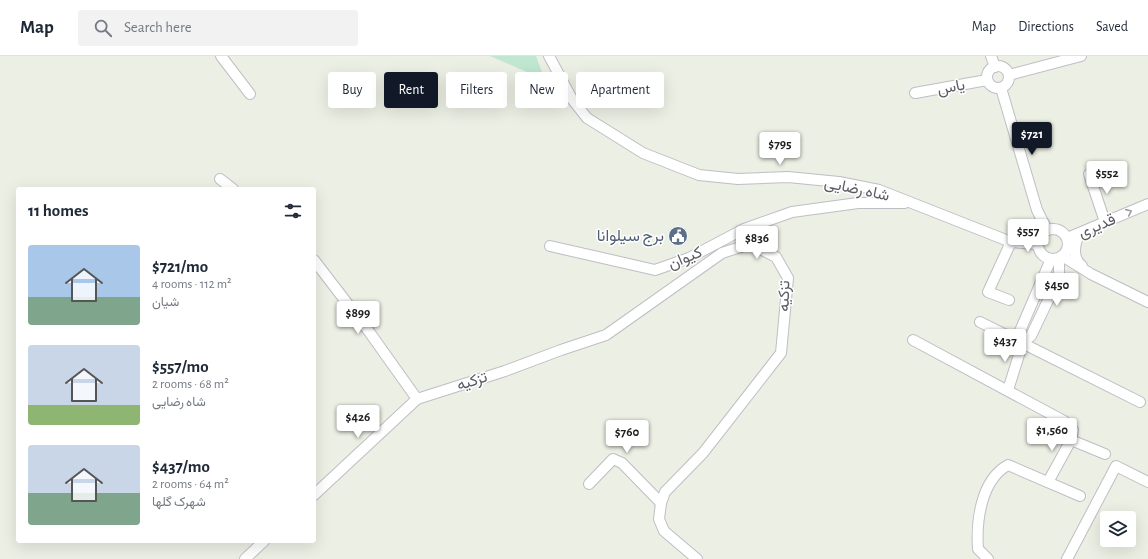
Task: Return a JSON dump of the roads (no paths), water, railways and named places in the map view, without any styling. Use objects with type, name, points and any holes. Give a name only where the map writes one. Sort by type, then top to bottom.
[{"type":"street","points":[[221,56],[250,94]]},
{"type":"street","name":"شاه رضایی","points":[[549,56],[572,99],[587,118],[643,153],[699,175],[738,179],[788,177],[839,182],[879,190],[1011,242],[1037,244]]},
{"type":"street","points":[[991,56],[995,67]]},
{"type":"street","points":[[1009,75],[1081,56]]},
{"type":"street","points":[[995,67],[1002,67],[1009,75],[1007,85],[1001,88],[994,88],[987,80],[990,70],[995,67]]},
{"type":"street","name":"یاس","points":[[915,94],[987,80]]},
{"type":"street","points":[[1001,88],[1037,210],[1047,230]]},
{"type":"street","points":[[1089,174],[1105,222]]},
{"type":"street","points":[[220,179],[230,187]]},
{"type":"street","name":"کیوان","points":[[550,246],[655,270],[689,258],[744,229],[792,212],[858,203],[911,203]]},
{"type":"street","name":"قدیری","points":[[1067,238],[1080,234],[1148,204]]},
{"type":"street","points":[[1008,390],[1023,342],[1020,331],[1057,258],[1068,248],[1067,238],[1061,231],[1057,229],[1047,230],[1040,236],[1037,244],[1040,253],[1057,258],[1146,298]]},
{"type":"street","points":[[1080,234],[1075,247],[1076,259],[1077,262],[1090,274]]},
{"type":"street","points":[[1009,300],[988,292],[1011,242]]},
{"type":"street","name":"تزکیه","points":[[416,399],[506,371],[606,335],[722,253],[750,244],[776,258],[788,278],[781,353],[703,453],[665,492],[661,502],[659,519],[664,531],[696,559]]},
{"type":"street","points":[[316,263],[370,333],[416,399],[316,493]]},
{"type":"street","points":[[980,322],[1023,342],[1140,402]]},
{"type":"street","points":[[913,340],[1064,421],[1073,430],[1071,440],[1048,482]]},
{"type":"street","points":[[1071,440],[1105,454]]},
{"type":"street","points":[[588,484],[614,459],[622,463],[661,502]]},
{"type":"street","points":[[988,559],[978,549],[978,513],[992,478],[998,470],[1008,465],[1080,496]]},
{"type":"street","points":[[1067,559],[1116,466],[1148,482]]},
{"type":"street","points":[[244,559],[262,543]]},
{"type":"place","name":"برج سیلوانا","points":[[678,236]]}]
